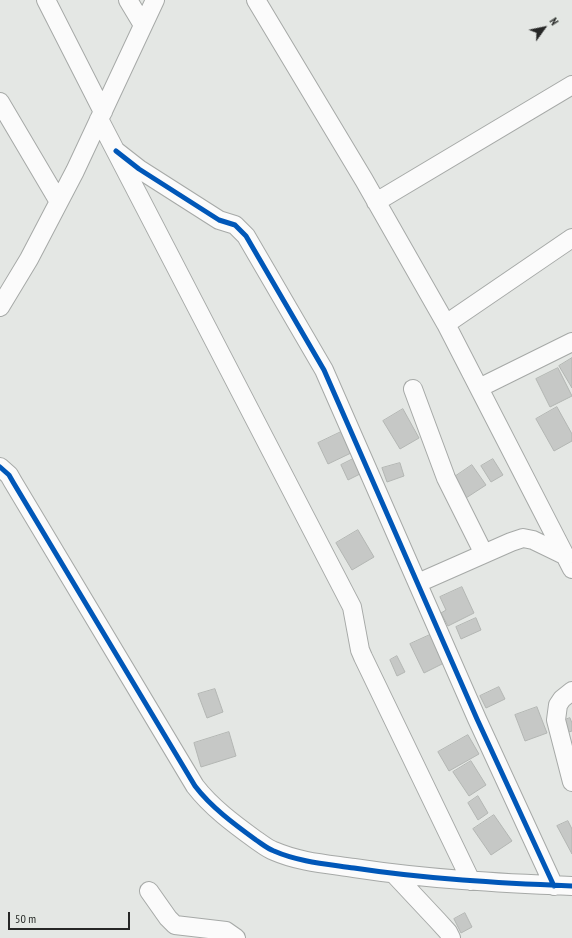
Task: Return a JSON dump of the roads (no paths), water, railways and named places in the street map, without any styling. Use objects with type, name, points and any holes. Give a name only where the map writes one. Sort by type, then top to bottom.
[{"type":"street","points":[[46,0],[116,151],[352,608],[360,650],[363,657],[471,881]]},
{"type":"street","points":[[128,0],[143,26]]},
{"type":"street","points":[[0,307],[60,202],[155,0]]},
{"type":"street","points":[[256,0],[376,202],[446,324],[569,562]]},
{"type":"street","points":[[376,202],[572,86]]},
{"type":"street","points":[[0,102],[60,202]]},
{"type":"street","points":[[116,151],[139,169],[219,220],[235,226],[246,236],[324,370],[478,719],[554,886]]},
{"type":"street","points":[[446,324],[572,238]]},
{"type":"street","points":[[480,388],[572,342]]},
{"type":"street","points":[[413,389],[446,478],[484,554]]},
{"type":"street","points":[[0,467],[9,475],[203,797],[247,834],[272,850],[291,858],[310,862],[394,874],[471,881],[572,886]]},
{"type":"street","points":[[418,583],[523,538],[533,540],[569,562]]},
{"type":"street","points":[[572,691],[562,699],[558,705],[556,720],[572,782]]},
{"type":"street","points":[[394,874],[448,932],[451,938]]},
{"type":"street","points":[[149,891],[168,918],[175,925],[226,931],[236,938]]}]
